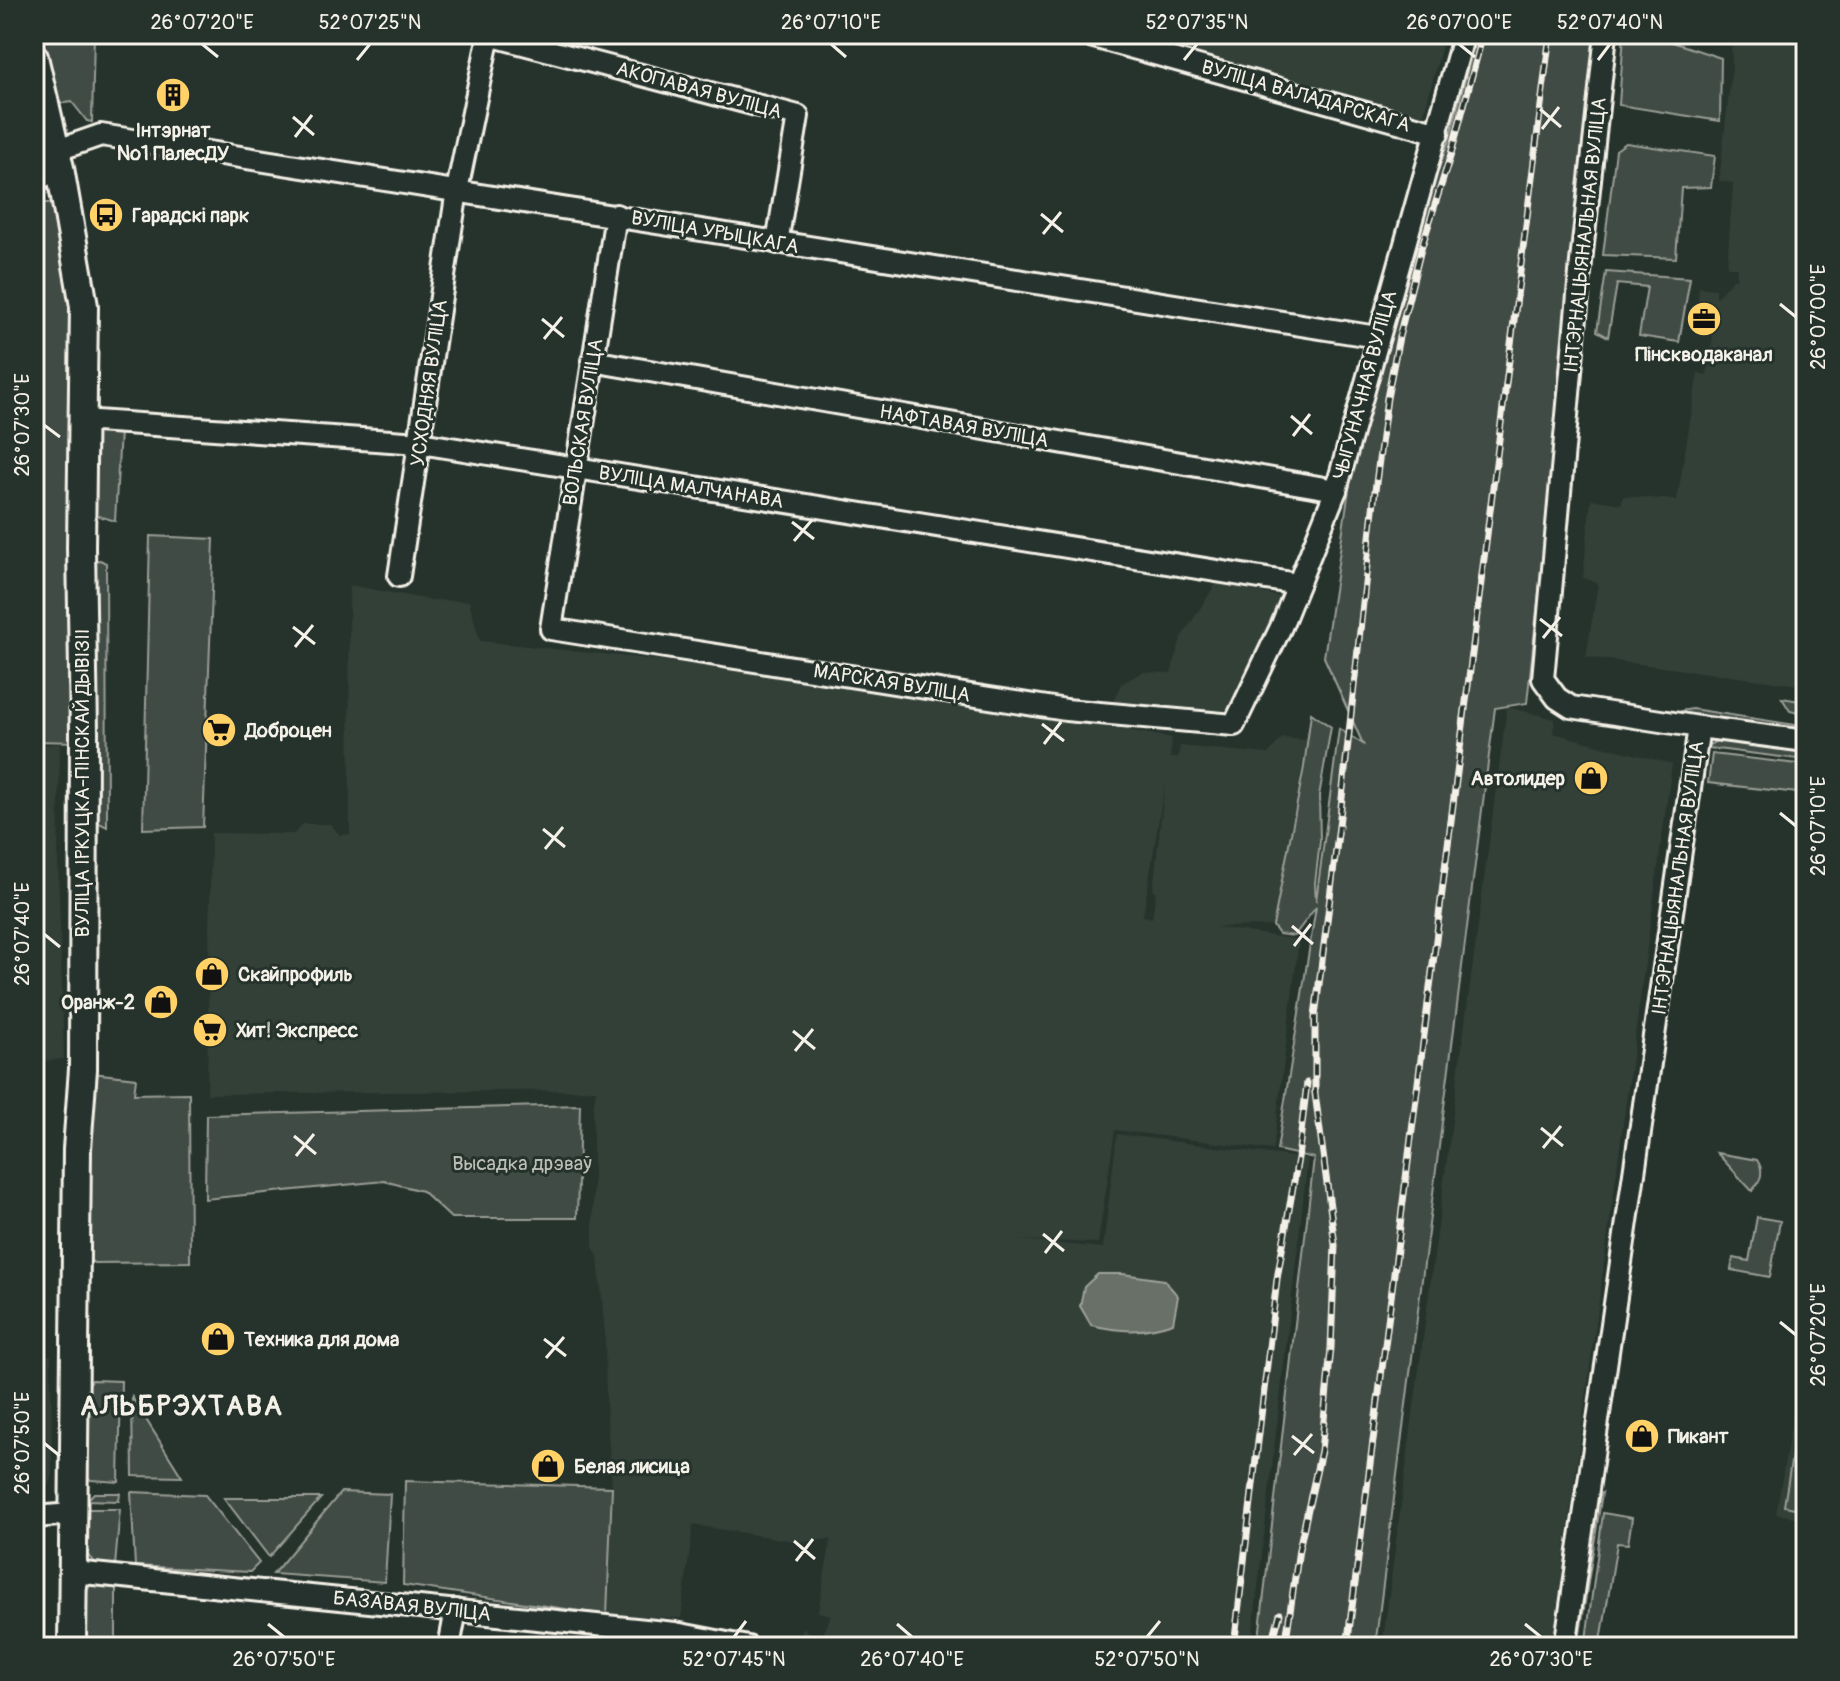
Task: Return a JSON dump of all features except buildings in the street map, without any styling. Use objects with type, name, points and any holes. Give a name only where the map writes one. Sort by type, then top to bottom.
[{"type":"main road","name":"ВУЛІЦА ІРКУЦКА-ПІНСКАЙ ДЫВІЗІІ","points":[[34,57],[57,159],[84,306],[81,420],[83,1069],[77,1165],[72,1647]]},
{"type":"street","name":"ВУЛІЦА ВАЛАДАРСКАГА","points":[[1083,34],[1438,133]]},
{"type":"street","name":"ЧЫГУНАЧНАЯ ВУЛІЦА","points":[[1234,725],[1298,584],[1336,490],[1464,34]]},
{"type":"street","name":"ІНТЭРНАЦЫЯНАЛЬНАЯ ВУЛІЦА","points":[[1565,1647],[1699,727],[1571,707],[1557,698],[1543,679],[1581,262],[1606,34]]},
{"type":"street","name":"АКОПАВАЯ ВУЛІЦА","points":[[457,190],[489,35],[798,116],[777,243]]},
{"type":"street","name":"ВУЛІЦА УРЫЦКАГА","points":[[34,177],[42,177],[57,159],[101,135],[1377,337]]},
{"type":"street","name":"УСХОДНЯЯ ВУЛІЦА","points":[[399,576],[457,190]]},
{"type":"street","name":"ВОЛЬСКАЯ ВУЛІЦА","points":[[551,629],[616,215]]},
{"type":"street","name":"НАФТАВАЯ ВУЛІЦА","points":[[592,361],[1336,490]]},
{"type":"street","name":"ВУЛІЦА МАЛЧАНАВА","points":[[81,420],[420,443],[1298,584]]},
{"type":"street","name":"МАРСКАЯ ВУЛІЦА","points":[[551,629],[1066,710],[1234,725]]},
{"type":"street","points":[[1699,727],[1806,741]]},
{"type":"street","points":[[34,1517],[73,1514]]},
{"type":"street","name":"БАЗАВАЯ ВУЛІЦА","points":[[74,1572],[675,1633],[748,1647]]},
{"type":"street","points":[[449,1647],[456,1610]]},
{"type":"shaded area","points":[[1102,34],[1445,34],[1422,121]]},
{"type":"shaded area","points":[[1731,34],[1806,34],[1806,686],[1586,657],[1598,583],[1583,578],[1591,499],[1621,504],[1623,496],[1677,500],[1698,373],[1707,375],[1713,336],[1695,334],[1699,287],[1716,289],[1716,298],[1736,279],[1737,267],[1727,267],[1733,183],[1719,181],[1732,66]]},
{"type":"shaded area","points":[[1217,582],[1284,598],[1234,719],[1112,706],[1121,684],[1143,672],[1171,673],[1181,638]]},
{"type":"shaded area","points":[[349,585],[430,600],[469,601],[480,641],[723,667],[984,704],[1172,738],[1170,758],[1178,758],[1180,746],[1268,754],[1282,738],[1307,740],[1273,926],[1216,927],[1299,940],[1273,1150],[1115,1130],[1098,1243],[1020,1240],[1103,1248],[1117,1134],[1308,1159],[1251,1647],[797,1647],[803,1627],[819,1644],[831,1615],[818,1612],[831,1539],[800,1542],[693,1525],[681,1618],[607,1615],[612,1487],[605,1334],[598,1257],[593,1246],[593,1109],[596,1090],[207,1094],[211,833],[294,834],[302,824],[330,824],[340,835],[350,834]],"holes":[[[1165,782],[1153,890],[1156,892],[1152,918],[1143,916]]]},
{"type":"shaded area","points":[[1507,707],[1555,719],[1553,733],[1672,764],[1552,1647],[1382,1647]]},
{"type":"shaded area","points":[[60,744],[58,859],[64,1059],[34,1062],[34,745]]},
{"type":"shaded area","points":[[1098,1274],[1164,1280],[1178,1296],[1173,1323],[1132,1330],[1091,1325],[1080,1306],[1084,1287]]},
{"type":"shaded area","points":[[1806,1335],[1806,1519],[1776,1514]]},
{"type":"shaded area","points":[[51,1355],[52,1477],[49,1485],[34,1487],[34,1358]]},
{"type":"green space","points":[[39,34],[94,34],[92,122],[87,121],[72,102],[57,104]]},
{"type":"green space","points":[[1477,34],[1599,34],[1527,703],[1495,708],[1375,1647],[1258,1647],[1314,1158],[1277,1150],[1316,907],[1294,936],[1279,934],[1273,926],[1304,767],[1311,713],[1331,727],[1319,796],[1316,901],[1339,729],[1363,744],[1324,657],[1350,483],[1380,362],[1428,196],[1449,141]]},
{"type":"green space","points":[[1624,34],[1648,34],[1721,58],[1720,121],[1619,105]]},
{"type":"green space","points":[[1626,143],[1715,156],[1711,187],[1681,188],[1676,258],[1603,255],[1616,150]]},
{"type":"green space","points":[[34,203],[61,203],[76,280],[80,742],[34,741]]},
{"type":"green space","points":[[1606,272],[1690,278],[1679,342],[1639,336],[1647,287],[1617,284],[1608,337],[1597,331]]},
{"type":"green space","points":[[96,430],[120,431],[115,521],[96,515],[94,510]]},
{"type":"green space","points":[[150,536],[214,539],[203,827],[143,829]]},
{"type":"green space","points":[[93,561],[106,563],[107,827],[97,822]]},
{"type":"green space","points":[[1782,698],[1806,702],[1806,715],[1790,711]]},
{"type":"green space","points":[[1692,709],[1795,725],[1800,731],[1674,717],[1681,711]]},
{"type":"green space","points":[[1722,738],[1798,747],[1797,759],[1707,746]]},
{"type":"green space","points":[[1712,754],[1806,765],[1806,794],[1708,783]]},
{"type":"green space","points":[[92,1073],[136,1078],[134,1094],[189,1093],[190,1262],[94,1263],[86,1257]]},
{"type":"green space","name":"Высадка дрэваў","points":[[580,1105],[577,1218],[451,1218],[422,1191],[384,1181],[205,1199],[206,1115]]},
{"type":"green space","points":[[1717,1153],[1757,1160],[1761,1176],[1752,1191]]},
{"type":"green space","points":[[1757,1217],[1780,1221],[1770,1277],[1731,1270],[1733,1258],[1749,1261]]},
{"type":"green space","points":[[92,1380],[121,1381],[119,1482],[91,1480],[86,1476],[88,1386]]},
{"type":"green space","points":[[132,1397],[182,1477],[133,1476]]},
{"type":"green space","points":[[1795,1437],[1806,1439],[1806,1510],[1784,1506]]},
{"type":"green space","points":[[405,1481],[612,1487],[607,1615],[403,1585]]},
{"type":"green space","points":[[131,1492],[205,1495],[259,1563],[250,1572],[135,1566]]},
{"type":"green space","points":[[341,1492],[390,1494],[385,1582],[273,1574]]},
{"type":"green space","points":[[94,1493],[120,1493],[119,1501],[87,1500]]},
{"type":"green space","points":[[1602,1493],[1578,1647],[1573,1647],[1597,1498]]},
{"type":"green space","points":[[224,1498],[321,1498],[269,1557]]},
{"type":"green space","points":[[84,1509],[120,1509],[115,1566],[94,1562],[88,1556],[84,1539]]},
{"type":"green space","points":[[1603,1513],[1632,1518],[1628,1544],[1617,1543],[1600,1647],[1585,1647]]},
{"type":"green space","points":[[93,1582],[116,1582],[116,1647],[83,1647],[84,1604]]},
{"type":"railway","points":[[1285,1647],[1299,1549],[1321,1451],[1331,1348],[1335,1245],[1315,1093],[1315,1016],[1375,491],[1387,398],[1399,337],[1483,34]]},
{"type":"railway","points":[[1347,1647],[1550,34]]},
{"type":"railway","points":[[1234,1647],[1277,1279],[1298,1158],[1307,1083]]},
{"type":"railway","points":[[1271,1647],[1280,1614]]},
{"type":"place","name":"Інтэрнат №1 ПалесДУ","points":[[173,95]]},
{"type":"place","name":"Гарадскі парк","points":[[106,215]]},
{"type":"place","name":"Пінскводаканал","points":[[1704,319]]},
{"type":"place","name":"Доброцен","points":[[219,730]]},
{"type":"place","name":"Автолидер","points":[[1591,778]]},
{"type":"place","name":"Скайпрофиль","points":[[212,974]]},
{"type":"place","name":"Оранж-2","points":[[161,1002]]},
{"type":"place","name":"Хит! Экспресс","points":[[210,1030]]},
{"type":"place","name":"Техника для дома","points":[[218,1339]]},
{"type":"place","name":"Пикант","points":[[1642,1436]]},
{"type":"place","name":"Белая лисица","points":[[548,1466]]},
{"type":"district","name":"АЛЬБРЭХТАВА","points":[[182,1406]]}]
